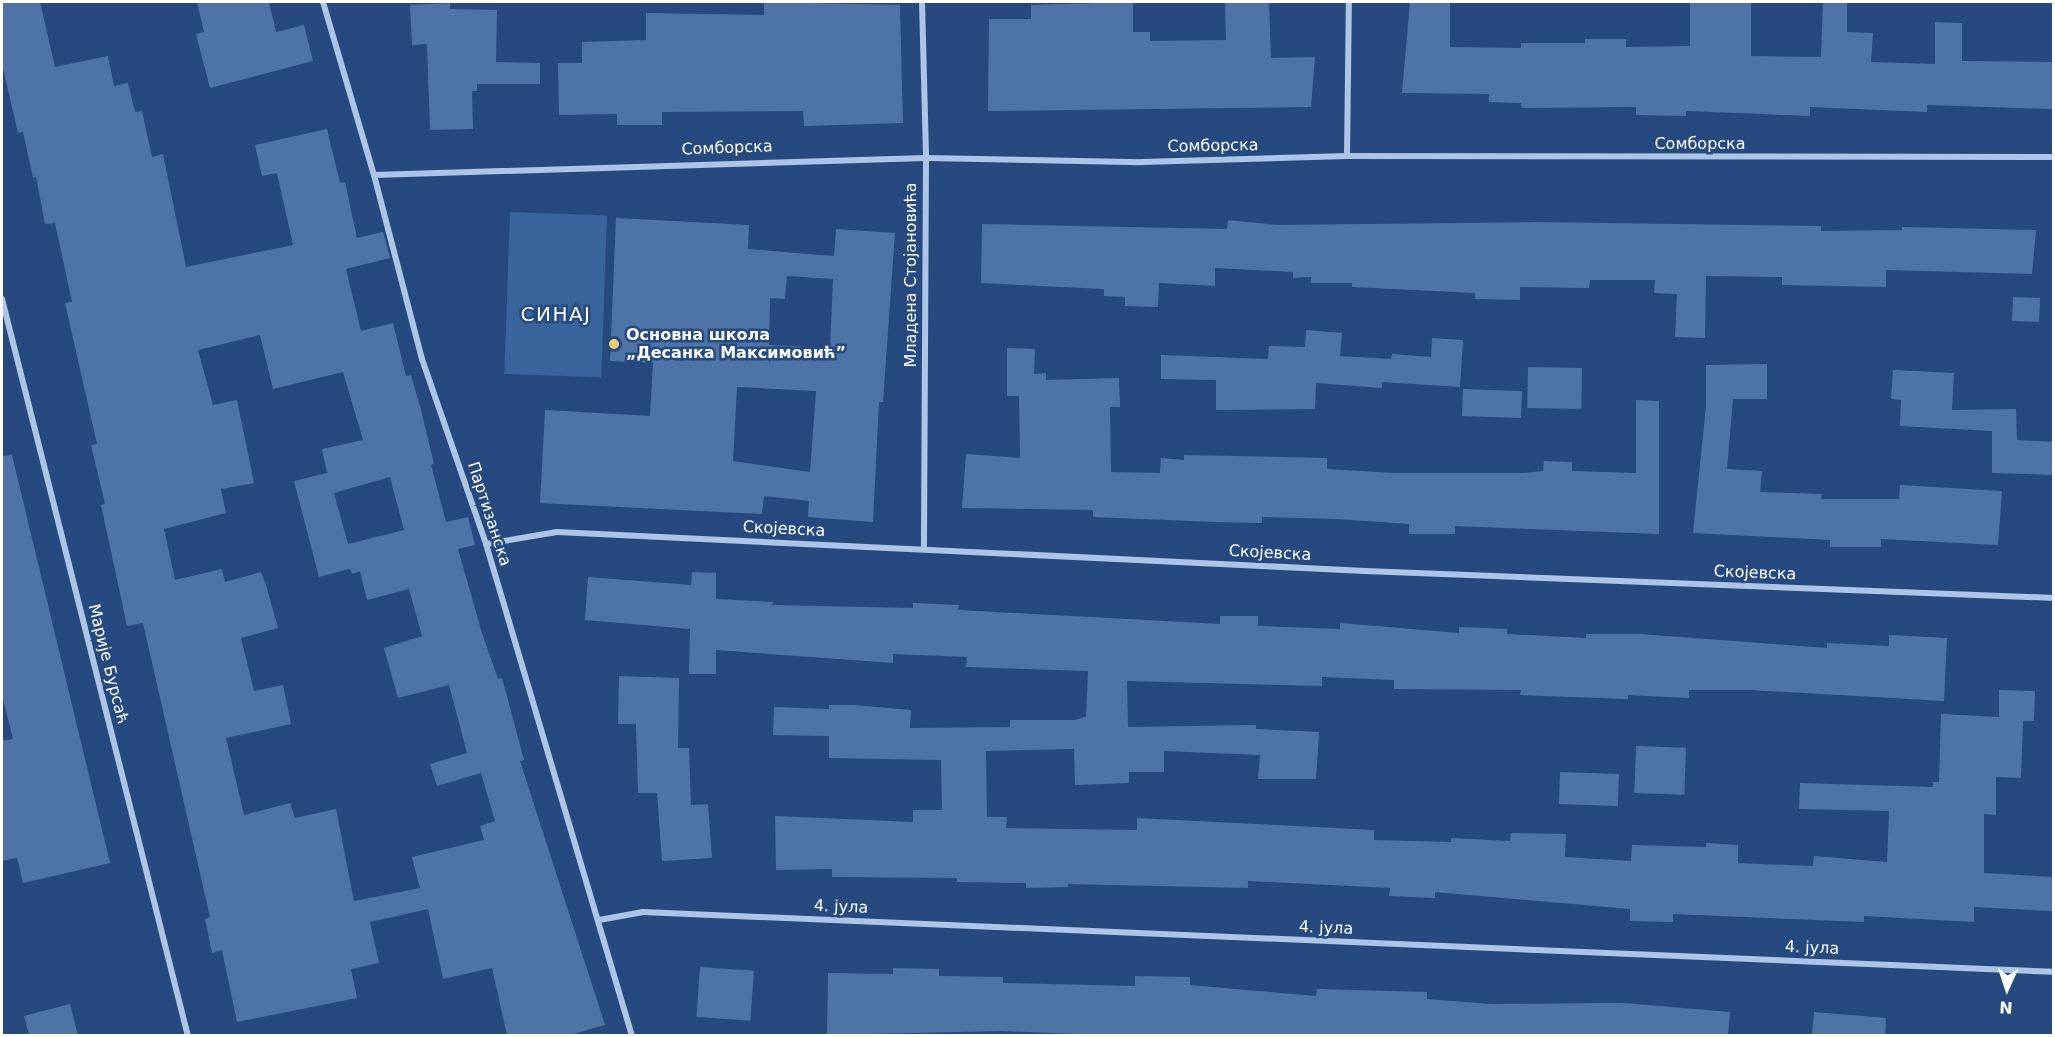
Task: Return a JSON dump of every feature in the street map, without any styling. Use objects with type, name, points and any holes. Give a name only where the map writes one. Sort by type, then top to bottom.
[{"type":"street","name":"Партизанска","points":[[323,2],[374,175],[422,359],[486,544],[540,734],[599,920],[632,1035]]},
{"type":"street","name":"Младена Стојановића","points":[[922,2],[926,158],[924,549]]},
{"type":"street","points":[[1347,156],[1349,2]]},
{"type":"street","name":"Сомборска","points":[[374,175],[926,158],[1142,162],[1347,156],[2054,157]]},
{"type":"street","name":"Марије Бурсаћ","points":[[2,299],[188,1035]]},
{"type":"street","name":"Скојевска","points":[[486,544],[557,532],[2054,598]]},
{"type":"street","name":"4. јула","points":[[599,920],[643,912],[2054,972]]},
{"type":"shaded area","points":[[510,212],[607,215],[601,377],[504,374]]},
{"type":"building","points":[[2,2],[40,2],[55,67],[108,56],[114,86],[128,83],[135,112],[142,111],[152,157],[163,154],[186,267],[293,245],[277,173],[262,176],[255,145],[327,129],[340,183],[345,182],[357,238],[383,232],[390,258],[346,269],[361,331],[393,323],[406,376],[411,375],[421,410],[434,464],[431,465],[446,522],[468,517],[475,545],[458,549],[482,633],[498,679],[502,678],[524,760],[520,761],[605,1025],[570,1035],[507,1035],[492,968],[443,979],[428,909],[370,922],[379,963],[351,969],[357,998],[237,1022],[222,950],[212,953],[205,919],[210,917],[143,623],[127,626],[101,505],[105,504],[91,445],[97,444],[65,303],[72,302],[55,223],[45,224],[36,177],[33,178],[23,132],[18,133],[2,64]],"holes":[[[260,335],[273,389],[343,372],[363,440],[322,449],[327,473],[294,481],[319,577],[350,569],[352,574],[360,571],[367,600],[409,589],[422,636],[384,648],[398,698],[449,685],[467,753],[430,764],[437,786],[481,773],[495,821],[480,826],[484,840],[412,857],[420,888],[354,901],[336,809],[295,818],[290,803],[244,815],[226,738],[291,724],[283,685],[254,691],[241,638],[278,628],[266,585],[261,572],[225,582],[222,569],[175,580],[164,529],[226,513],[221,489],[254,483],[237,400],[213,405],[198,350]],[[390,477],[404,530],[348,544],[334,493]]]},
{"type":"building","points":[[197,2],[269,2],[276,32],[304,25],[313,61],[210,88],[196,34],[204,32]]},
{"type":"building","points":[[764,2],[900,5],[903,123],[804,126],[803,111],[662,112],[662,125],[617,125],[617,114],[559,115],[558,63],[582,63],[582,42],[646,40],[646,13],[764,15]]},
{"type":"building","points":[[1133,2],[1133,32],[1150,32],[1150,41],[1226,40],[1225,2],[1269,2],[1271,58],[1315,57],[1311,107],[988,111],[989,19],[1031,19],[1031,5]]},
{"type":"building","points":[[1410,2],[1450,2],[1450,47],[1521,48],[1521,43],[1585,43],[1585,39],[1626,39],[1626,47],[1690,46],[1690,2],[1751,2],[1751,56],[1821,57],[1823,2],[1847,2],[1847,32],[1873,33],[1871,62],[1935,64],[1935,22],[1962,23],[1962,61],[2052,62],[2052,109],[1927,105],[1927,112],[1810,107],[1810,116],[1686,111],[1686,116],[1636,115],[1636,107],[1522,108],[1521,103],[1489,102],[1489,94],[1402,93]]},
{"type":"building","points":[[450,3],[450,9],[497,10],[496,62],[540,63],[540,84],[477,84],[477,91],[472,91],[473,129],[430,130],[427,44],[412,45],[410,5]]},
{"type":"building","points":[[616,218],[749,225],[748,249],[834,256],[836,229],[895,233],[883,402],[879,402],[873,522],[808,517],[809,501],[764,496],[762,514],[540,503],[545,410],[650,416],[653,363],[610,361]],"holes":[[[787,276],[833,279],[830,348],[769,345],[770,298],[785,299]],[[737,387],[816,391],[810,472],[733,461]]]},
{"type":"building","points":[[1228,220],[1278,225],[1537,222],[1821,226],[1821,231],[1902,230],[1902,227],[2036,230],[2032,274],[1886,270],[1886,287],[1782,285],[1782,277],[1706,276],[1705,338],[1675,337],[1677,294],[1654,293],[1655,280],[1590,280],[1589,288],[1520,287],[1520,300],[1475,299],[1475,293],[1352,287],[1352,283],[1311,283],[1311,277],[1293,278],[1293,272],[1215,268],[1215,286],[1159,283],[1158,307],[1125,306],[1125,297],[1104,296],[1104,289],[981,283],[982,224],[1227,229]]},
{"type":"building","points":[[2013,297],[2040,298],[2039,322],[2012,321]]},
{"type":"building","points":[[1306,330],[1342,333],[1340,356],[1391,359],[1392,354],[1431,357],[1432,338],[1463,340],[1460,387],[1382,382],[1382,388],[1316,383],[1315,409],[1216,410],[1216,380],[1161,379],[1161,355],[1268,359],[1269,346],[1305,347]]},
{"type":"building","points":[[1007,348],[1035,349],[1034,374],[1046,373],[1046,380],[1119,378],[1120,407],[1110,407],[1111,472],[1160,473],[1161,458],[1184,460],[1184,455],[1327,458],[1327,469],[1394,473],[1524,473],[1543,471],[1544,461],[1572,462],[1572,471],[1636,473],[1636,400],[1659,401],[1659,534],[1455,526],[1455,534],[1409,534],[1409,524],[1337,519],[1262,517],[1262,523],[1215,522],[1093,517],[1093,510],[962,508],[966,454],[1020,458],[1019,396],[1007,396]]},
{"type":"building","points":[[1767,364],[1767,399],[1733,399],[1727,469],[1762,471],[1760,492],[1822,494],[1821,499],[1899,499],[1900,485],[2002,491],[1998,545],[1881,539],[1881,547],[1830,547],[1830,540],[1693,533],[1706,406],[1706,365]]},
{"type":"building","points":[[1528,367],[1582,368],[1581,409],[1527,408]]},
{"type":"building","points":[[1893,370],[1954,373],[1952,410],[2016,409],[2017,440],[2054,442],[2054,475],[1992,473],[1992,431],[1900,426],[1901,400],[1891,399]]},
{"type":"building","points":[[1463,389],[1522,391],[1521,418],[1462,416]]},
{"type":"building","points":[[12,455],[110,863],[23,883],[17,858],[2,861],[2,741],[13,739],[2,695],[2,456]]},
{"type":"building","points":[[692,572],[716,573],[716,599],[773,602],[772,605],[913,608],[913,603],[959,605],[958,610],[1220,624],[1220,616],[1258,616],[1258,626],[1340,629],[1340,623],[1459,633],[1459,627],[1507,629],[1507,634],[1586,638],[1586,634],[1640,634],[1827,648],[1827,643],[1889,646],[1889,635],[1947,638],[1944,701],[1750,690],[1689,690],[1689,698],[1628,695],[1628,699],[1520,695],[1521,690],[1394,689],[1394,680],[1322,677],[1322,686],[1127,681],[1128,727],[1256,725],[1256,729],[1319,732],[1316,779],[1258,779],[1260,755],[1164,751],[1164,772],[1129,772],[1129,783],[1075,785],[1074,749],[986,751],[987,817],[1007,817],[1006,828],[1137,830],[1137,818],[1374,830],[1374,840],[1451,842],[1451,838],[1510,841],[1511,833],[1566,834],[1565,857],[1631,861],[1632,845],[1706,847],[1706,843],[1738,845],[1738,863],[1813,866],[1814,856],[1887,862],[1889,811],[1799,809],[1800,783],[1933,787],[1933,782],[1939,782],[1941,714],[1999,717],[1999,690],[2035,691],[2034,721],[2023,721],[2021,778],[1996,777],[1996,815],[1984,814],[1984,873],[2054,877],[2054,911],[1974,907],[1974,922],[1864,916],[1864,922],[1673,914],[1673,922],[1630,921],[1630,909],[1435,892],[1435,898],[1389,896],[1390,888],[1248,881],[1248,888],[1068,884],[1068,887],[1026,888],[1026,883],[957,882],[957,878],[832,877],[832,869],[776,870],[775,816],[913,822],[913,810],[942,810],[941,760],[829,758],[829,736],[773,735],[774,707],[829,709],[829,705],[854,705],[911,710],[910,728],[1010,727],[1010,720],[1074,720],[1086,717],[1088,671],[966,667],[967,657],[893,654],[893,663],[716,650],[716,674],[689,674],[690,629],[585,620],[588,577],[691,585]]},
{"type":"building","points":[[619,676],[679,678],[678,748],[689,748],[691,805],[708,804],[712,858],[662,861],[657,793],[638,793],[636,724],[618,724]]},
{"type":"building","points":[[1636,746],[1686,748],[1684,795],[1634,793]]},
{"type":"building","points":[[1560,772],[1619,774],[1618,806],[1559,804]]},
{"type":"building","points":[[700,967],[754,971],[750,1021],[697,1017]]},
{"type":"building","points":[[893,968],[939,969],[939,976],[1003,977],[1003,983],[1135,986],[1135,976],[1190,977],[1190,985],[1316,996],[1317,989],[1427,992],[1427,999],[1491,1004],[1624,1003],[1730,1012],[1728,1035],[1098,1035],[1002,1031],[827,1035],[828,973],[893,974]]},
{"type":"building","points":[[70,1004],[78,1035],[29,1035],[24,1016]]},
{"type":"building","points":[[1814,1012],[1886,1018],[1885,1035],[1812,1035]]},
{"type":"place","name":"Основна школа „Десанка Максимовић”","points":[[614,344]]},
{"type":"district","name":"СИНАЈ","points":[[556,314]]}]
